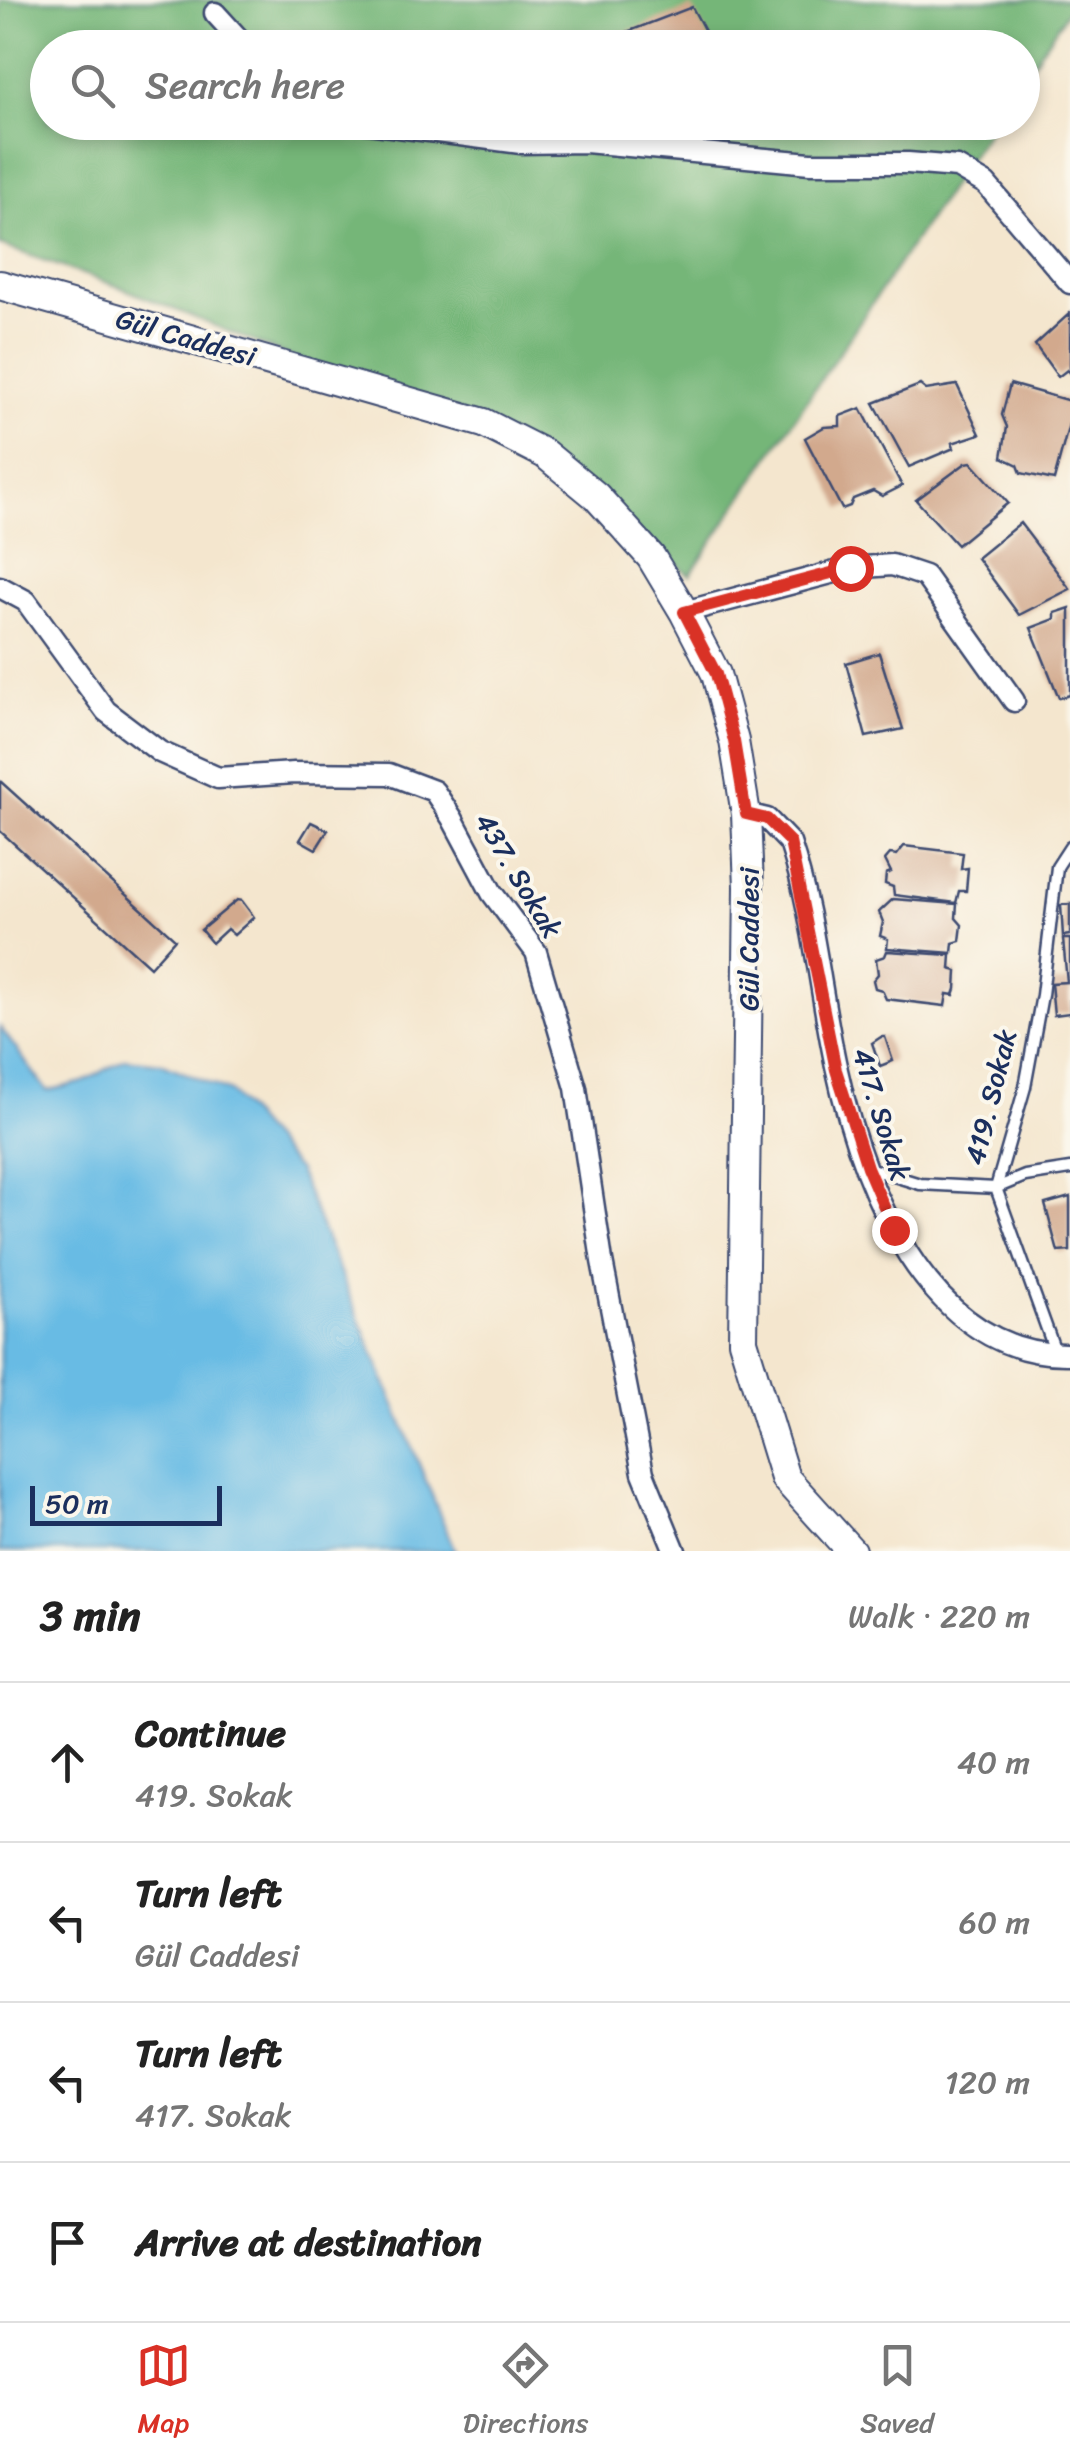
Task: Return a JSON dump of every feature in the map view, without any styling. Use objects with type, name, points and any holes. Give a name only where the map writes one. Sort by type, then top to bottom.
[{"type":"main road","name":"Gül Caddesi","points":[[0,285],[484,423],[544,454],[596,496],[651,556],[716,674],[734,741],[746,814],[749,888],[743,1341],[786,1478],[851,1551]]},
{"type":"street","points":[[215,14],[230,30]]},
{"type":"street","points":[[499,140],[586,142],[810,163],[908,163],[957,168],[986,184],[1070,283]]},
{"type":"street","points":[[684,612],[850,568],[892,565],[924,576],[1014,701]]},
{"type":"street","name":"437. Sokak","points":[[0,586],[26,601],[106,712],[160,752],[218,778],[294,773],[389,774],[434,791],[492,894],[536,952],[576,1088],[602,1261],[643,1473],[675,1551]]},
{"type":"street","name":"417. Sokak","points":[[746,814],[767,819],[790,842],[836,1070],[867,1167],[894,1230],[946,1304],[966,1322],[996,1340],[1024,1350],[1063,1355]]},
{"type":"lane","name":"419. Sokak","points":[[1063,1355],[996,1188],[1028,1068],[1042,995],[1057,867],[1070,848]]},
{"type":"lane","points":[[867,1167],[920,1184],[996,1188],[1025,1176],[1070,1169]]},
{"type":"green space","points":[[0,0],[1070,0],[1070,7],[1040,52],[1040,30],[30,30],[30,140],[982,140],[690,575],[543,460],[122,288],[0,245]]},
{"type":"water","points":[[0,1027],[47,1091],[83,1082],[125,1059],[161,1063],[230,1092],[298,1171],[455,1551],[0,1551]]},
{"type":"building","points":[[692,7],[704,30],[632,30]]},
{"type":"building","points":[[1070,313],[1070,374],[1067,370],[1058,377],[1035,345]]},
{"type":"building","points":[[1010,384],[1070,401],[1070,420],[1054,480],[1021,473],[1018,465],[1002,457],[1007,427],[1002,415]]},
{"type":"building","points":[[920,385],[926,390],[957,385],[980,434],[952,443],[954,448],[909,467],[874,403]]},
{"type":"building","points":[[861,408],[902,486],[882,496],[873,491],[853,499],[850,506],[842,509],[805,438],[824,427],[840,426],[840,416]]},
{"type":"building","points":[[971,462],[1008,503],[957,545],[916,500]]},
{"type":"building","points":[[1020,523],[1070,589],[1019,615],[977,558]]},
{"type":"building","points":[[1070,608],[1070,695],[1059,698],[1031,628]]},
{"type":"building","points":[[879,653],[903,729],[866,737],[846,663]]},
{"type":"building","points":[[0,781],[175,939],[150,967],[0,831]]},
{"type":"building","points":[[311,822],[328,830],[316,849],[300,840]]},
{"type":"building","points":[[904,846],[963,853],[961,869],[968,868],[966,891],[959,891],[956,903],[894,895],[893,887],[885,884],[886,874],[891,872],[885,860],[890,854],[897,855]]},
{"type":"building","points":[[893,899],[957,904],[956,918],[962,925],[960,941],[953,943],[952,953],[887,948],[888,939],[880,936],[883,922],[879,912]]},
{"type":"building","points":[[237,900],[254,917],[234,935],[227,929],[212,943],[201,930]]},
{"type":"building","points":[[1070,904],[1070,935],[1063,936],[1061,905]]},
{"type":"building","points":[[1063,939],[1070,939],[1070,1013],[1054,1015],[1051,983],[1067,982]]},
{"type":"building","points":[[887,951],[951,955],[950,969],[957,971],[954,995],[947,994],[945,1006],[886,999],[873,980],[878,974],[876,959]]},
{"type":"building","points":[[885,1037],[893,1061],[880,1066],[872,1043]]},
{"type":"building","points":[[1070,1197],[1070,1251],[1058,1252],[1045,1204]]},
{"type":"route","points":[[850,568],[684,612],[716,674],[734,741],[746,814],[767,819],[790,842],[836,1070],[867,1167],[894,1230]]}]
